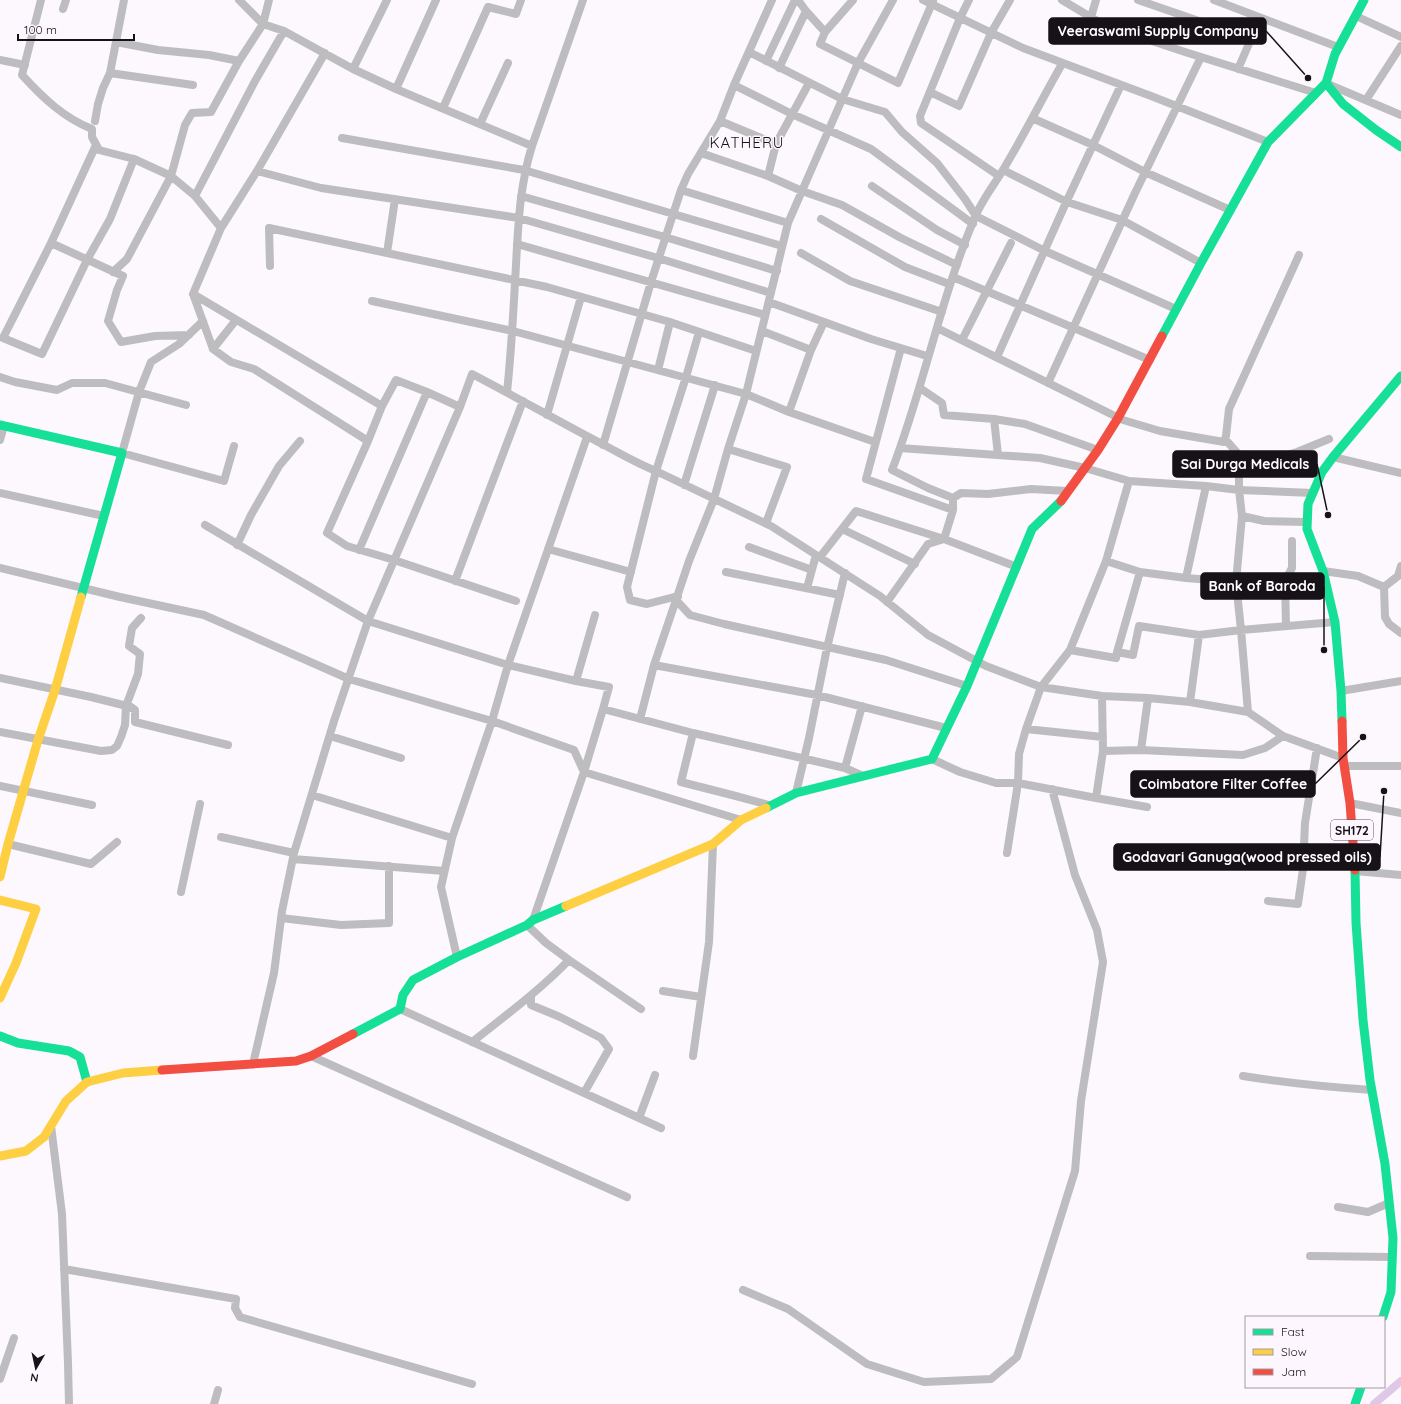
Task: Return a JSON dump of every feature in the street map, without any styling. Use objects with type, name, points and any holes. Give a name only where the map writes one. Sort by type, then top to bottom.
[{"type":"main road","points":[[0,1156],[26,1151],[44,1137],[66,1101],[87,1082],[123,1073],[296,1062],[311,1056],[400,1008],[403,995],[413,980],[457,957],[530,923],[713,844],[742,820],[796,793],[932,759],[967,686],[1032,529],[1059,503],[1098,450],[1118,418],[1268,142],[1326,83],[1335,54],[1356,16],[1361,1]]},
{"type":"main road","points":[[1326,83],[1343,104],[1376,130],[1401,147]]},
{"type":"main road","name":"SH172","points":[[1383,1316],[1391,1292],[1393,1238],[1385,1164],[1372,1090],[1363,1020],[1356,923],[1355,871],[1350,802],[1344,762],[1341,691],[1335,622],[1323,571],[1307,529],[1307,522],[1308,504],[1322,472],[1401,377]]},
{"type":"main road","points":[[0,877],[8,844],[38,740],[55,690],[82,588],[122,453],[2,425]]},
{"type":"main road","points":[[0,900],[36,909],[16,963],[0,998]]},
{"type":"main road","points":[[0,1036],[18,1043],[69,1051],[80,1057],[87,1082]]},
{"type":"main road","points":[[1355,1404],[1361,1388]]},
{"type":"street","points":[[41,0],[22,75],[54,108],[79,124],[92,129],[92,137],[99,150],[134,159],[171,176],[195,196],[222,228]]},
{"type":"street","points":[[63,9],[66,0]]},
{"type":"street","points":[[95,121],[103,88],[110,73],[124,0]]},
{"type":"street","points":[[239,0],[263,24],[284,31],[353,69],[396,89],[532,146]]},
{"type":"street","points":[[113,272],[128,258],[171,176],[185,125],[192,113],[212,112],[239,61],[263,24],[269,0]]},
{"type":"street","points":[[353,69],[387,0]]},
{"type":"street","points":[[396,89],[436,0]]},
{"type":"street","points":[[443,108],[488,7],[516,14],[521,0]]},
{"type":"street","points":[[508,392],[513,331],[517,244],[524,170],[583,0]]},
{"type":"street","points":[[604,445],[641,314],[681,190],[688,174],[720,120],[772,0]]},
{"type":"street","points":[[766,61],[795,0]]},
{"type":"street","points":[[798,0],[825,32]]},
{"type":"street","points":[[640,719],[654,665],[689,561],[714,499],[746,394],[788,223],[858,64],[893,0]]},
{"type":"street","points":[[923,0],[933,2],[960,18],[1023,48],[1268,142]]},
{"type":"street","points":[[969,0],[960,18],[920,116],[921,123],[1001,173],[1067,202],[1122,220],[1201,263]]},
{"type":"street","points":[[930,92],[959,106],[992,33],[1010,0]]},
{"type":"street","points":[[1062,0],[1104,25],[1316,93]]},
{"type":"street","points":[[1091,17],[1096,0]]},
{"type":"street","points":[[1138,0],[1251,39]]},
{"type":"street","points":[[1214,0],[1338,47]]},
{"type":"street","points":[[850,1],[825,32],[820,44],[898,84],[933,2]]},
{"type":"street","points":[[779,68],[806,11]]},
{"type":"street","points":[[1356,16],[1401,37]]},
{"type":"street","points":[[1238,69],[1259,17]]},
{"type":"street","points":[[195,196],[255,81],[284,31]]},
{"type":"street","points":[[116,42],[158,50],[210,55],[239,61]]},
{"type":"street","points":[[1366,100],[1401,46]]},
{"type":"street","points":[[749,52],[842,99],[885,112],[902,132],[937,163],[965,199],[974,220]]},
{"type":"street","points":[[325,53],[257,171],[222,228],[192,294],[213,349],[231,362],[254,369],[368,441]]},
{"type":"street","points":[[1048,383],[1122,220],[1201,57]]},
{"type":"street","points":[[0,60],[25,65]]},
{"type":"street","points":[[480,124],[508,63]]},
{"type":"street","points":[[953,498],[928,488],[892,470],[920,388],[927,356],[951,280],[974,220],[1062,64]]},
{"type":"street","points":[[110,73],[193,85]]},
{"type":"street","points":[[768,176],[776,144],[809,83]]},
{"type":"street","points":[[1326,83],[1401,115]]},
{"type":"street","points":[[734,85],[792,114],[871,149],[974,220],[1176,309]]},
{"type":"street","points":[[997,357],[1121,85]]},
{"type":"street","points":[[1032,118],[1093,145],[1145,172],[1230,210]]},
{"type":"street","points":[[720,120],[776,144]]},
{"type":"street","points":[[342,138],[524,170],[782,246]]},
{"type":"street","points":[[96,145],[50,243],[1,338],[42,354],[87,260],[110,219],[134,159]]},
{"type":"street","points":[[701,153],[768,176],[802,191],[842,205],[902,238],[957,265]]},
{"type":"street","points":[[257,171],[321,188],[519,218],[658,258],[770,297],[824,322],[927,356]]},
{"type":"street","points":[[872,186],[937,230],[965,245]]},
{"type":"street","points":[[681,190],[788,223]]},
{"type":"street","points":[[521,196],[665,237],[777,272]]},
{"type":"street","points":[[387,253],[395,199]]},
{"type":"street","points":[[821,219],[905,267],[987,291],[1150,360]]},
{"type":"street","points":[[270,266],[269,228],[515,280],[670,322],[756,351]]},
{"type":"street","points":[[50,243],[123,276],[117,290],[108,321],[121,342],[155,336],[188,335]]},
{"type":"street","points":[[962,340],[1011,243]]},
{"type":"street","points":[[517,244],[765,315]]},
{"type":"street","points":[[800,253],[850,281],[942,312]]},
{"type":"street","points":[[1248,712],[1236,582],[1242,516],[1239,490],[1239,455],[1225,439],[1229,409],[1299,255]]},
{"type":"street","points":[[192,294],[382,406]]},
{"type":"street","points":[[547,415],[581,297]]},
{"type":"street","points":[[372,301],[513,331],[715,385],[746,394],[789,412],[875,442]]},
{"type":"street","points":[[213,349],[236,320]]},
{"type":"street","points":[[203,321],[179,344],[151,362],[139,392],[122,453],[224,481],[234,446]]},
{"type":"street","points":[[658,370],[670,322]]},
{"type":"street","points":[[789,412],[811,350],[824,322]]},
{"type":"street","points":[[937,328],[1118,418],[1160,431],[1224,442],[1225,439]]},
{"type":"street","points":[[762,331],[811,350]]},
{"type":"street","points":[[677,598],[647,604],[630,600],[627,587],[656,471],[686,377],[698,332]]},
{"type":"street","points":[[901,348],[866,479],[953,510]]},
{"type":"street","points":[[253,1064],[274,973],[281,918],[294,856],[330,736],[368,621],[460,406],[472,374],[508,392],[547,415],[640,465],[656,471],[766,523],[845,573],[887,602],[928,635],[986,666],[1041,687],[1102,696],[1190,702],[1248,712],[1283,736],[1316,748],[1344,762],[1401,766]]},
{"type":"street","points":[[0,377],[15,382],[57,390],[72,383],[105,383],[186,406]]},
{"type":"street","points":[[460,406],[396,380],[382,406],[327,533],[347,546],[394,560],[516,601]]},
{"type":"street","points":[[684,485],[715,385]]},
{"type":"street","points":[[920,388],[942,403],[944,415],[994,419],[1025,424],[1098,450]]},
{"type":"street","points":[[359,550],[428,392]]},
{"type":"street","points":[[455,581],[522,401]]},
{"type":"street","points":[[994,419],[998,455]]},
{"type":"street","points":[[0,440],[2,425]]},
{"type":"street","points":[[457,957],[442,887],[444,871],[452,838],[492,721],[508,665],[587,437]]},
{"type":"street","points":[[1239,455],[1280,456],[1297,452],[1329,439]]},
{"type":"street","points":[[237,545],[251,515],[279,466],[300,441]]},
{"type":"street","points":[[900,448],[1040,458],[1085,468],[1129,481],[1206,486],[1239,490],[1313,493]]},
{"type":"street","points":[[728,449],[787,467],[766,523]]},
{"type":"street","points":[[1333,457],[1401,473]]},
{"type":"street","points":[[1007,853],[1018,783],[1019,754],[1026,728],[1041,687],[1070,650],[1106,561],[1129,481]]},
{"type":"street","points":[[1186,578],[1206,486]]},
{"type":"street","points":[[953,498],[960,494],[988,494],[1031,489],[1067,491]]},
{"type":"street","points":[[0,493],[104,516]]},
{"type":"street","points":[[944,539],[953,510],[953,498]]},
{"type":"street","points":[[807,588],[818,556],[856,511],[944,539],[1017,567]]},
{"type":"street","points":[[1242,516],[1264,521],[1307,522]]},
{"type":"street","points":[[205,525],[368,621],[508,665],[609,687],[584,772],[530,923],[546,943],[641,1009]]},
{"type":"street","points":[[842,529],[915,564]]},
{"type":"street","points":[[887,602],[928,544],[944,539]]},
{"type":"street","points":[[1286,626],[1285,581],[1292,568],[1292,541]]},
{"type":"street","points":[[749,547],[812,570]]},
{"type":"street","points":[[548,549],[631,572]]},
{"type":"street","points":[[1106,561],[1140,572],[1186,578],[1236,582]]},
{"type":"street","points":[[1384,587],[1398,576],[1401,566]]},
{"type":"street","points":[[0,568],[204,615],[349,679],[492,721],[574,750],[584,772],[742,820]]},
{"type":"street","points":[[1323,571],[1358,576],[1384,587]]},
{"type":"street","points":[[726,572],[840,595]]},
{"type":"street","points":[[1070,650],[1116,658],[1140,572]]},
{"type":"street","points":[[796,793],[827,648],[845,573]]},
{"type":"street","points":[[1384,587],[1385,617],[1389,624],[1401,633]]},
{"type":"street","points":[[677,598],[690,614],[724,624],[886,660],[967,686]]},
{"type":"street","points":[[576,681],[595,615]]},
{"type":"street","points":[[0,732],[101,751],[112,750],[121,737],[125,725],[126,706],[138,674],[140,654],[129,646],[132,628],[141,618]]},
{"type":"street","points":[[1117,652],[1133,655],[1139,626],[1199,635],[1335,622]]},
{"type":"street","points":[[1190,702],[1199,635]]},
{"type":"street","points":[[654,665],[817,695],[946,728]]},
{"type":"street","points":[[0,678],[126,706],[135,710],[135,722],[228,746]]},
{"type":"street","points":[[1341,691],[1401,682]]},
{"type":"street","points":[[1096,798],[1103,751],[1102,696]]},
{"type":"street","points":[[1141,750],[1148,698]]},
{"type":"street","points":[[845,768],[862,706]]},
{"type":"street","points":[[603,709],[693,733],[845,768],[863,776]]},
{"type":"street","points":[[1026,728],[1103,737]]},
{"type":"street","points":[[693,733],[681,782],[769,806]]},
{"type":"street","points":[[330,736],[401,758]]},
{"type":"street","points":[[1103,751],[1141,750],[1243,755],[1265,748],[1283,736]]},
{"type":"street","points":[[1268,900],[1298,904],[1303,869],[1305,823],[1316,748]]},
{"type":"street","points":[[932,759],[960,772],[996,783],[1018,783],[1147,807]]},
{"type":"street","points":[[0,786],[92,805]]},
{"type":"street","points":[[743,1290],[788,1309],[867,1364],[924,1382],[991,1379],[1017,1357],[1075,1171],[1082,1101],[1103,962],[1097,930],[1075,875],[1052,789]]},
{"type":"street","points":[[312,795],[452,838]]},
{"type":"street","points":[[1350,802],[1401,814]]},
{"type":"street","points":[[181,892],[200,804]]},
{"type":"street","points":[[221,837],[294,856],[444,871]]},
{"type":"street","points":[[8,844],[91,864],[118,842]]},
{"type":"street","points":[[693,1056],[709,942],[713,844]]},
{"type":"street","points":[[281,918],[341,925],[389,923],[389,866]]},
{"type":"street","points":[[1355,871],[1401,875]]},
{"type":"street","points":[[472,1042],[531,996],[569,960]]},
{"type":"street","points":[[663,991],[701,997]]},
{"type":"street","points":[[531,996],[530,1005],[560,1017],[600,1038],[608,1049],[584,1093]]},
{"type":"street","points":[[400,1008],[661,1128]]},
{"type":"street","points":[[311,1056],[627,1197]]},
{"type":"street","points":[[639,1118],[655,1075]]},
{"type":"street","points":[[1243,1076],[1283,1083],[1330,1088],[1372,1090]]},
{"type":"street","points":[[51,1126],[62,1214],[69,1404]]},
{"type":"street","points":[[1338,1207],[1368,1212],[1389,1203]]},
{"type":"street","points":[[1310,1256],[1392,1256]]},
{"type":"street","points":[[64,1269],[236,1299],[235,1308],[240,1317],[472,1384]]},
{"type":"street","points":[[0,1379],[14,1338]]},
{"type":"street","points":[[214,1404],[218,1390]]},
{"type":"waterway","points":[[1374,1404],[1401,1381]]},
{"type":"traffic: fast","points":[[1364,0],[1335,54],[1326,83],[1343,104],[1376,130],[1401,147]]},
{"type":"traffic: fast","points":[[1162,336],[1268,142],[1326,83]]},
{"type":"traffic: fast","points":[[1342,721],[1335,622],[1323,571],[1307,529],[1308,504],[1322,472],[1401,376]]},
{"type":"traffic: fast","points":[[0,425],[122,453],[81,597]]},
{"type":"traffic: fast","points":[[766,808],[796,793],[932,759],[967,686],[1032,529],[1061,501]]},
{"type":"traffic: fast","points":[[1355,870],[1356,923],[1363,1020],[1370,1080],[1385,1164],[1393,1238],[1391,1292],[1383,1316]]},
{"type":"traffic: fast","points":[[353,1034],[400,1009],[403,995],[413,980],[457,957],[527,925],[533,920],[566,906]]},
{"type":"traffic: fast","points":[[0,1036],[18,1043],[69,1051],[80,1057],[87,1082]]},
{"type":"traffic: fast","points":[[1355,1404],[1361,1388]]},
{"type":"traffic: slow","points":[[0,877],[38,740],[55,690],[81,597]]},
{"type":"traffic: slow","points":[[566,906],[713,844],[741,820],[766,808]]},
{"type":"traffic: slow","points":[[0,900],[36,909],[16,963],[0,998]]},
{"type":"traffic: slow","points":[[0,1156],[26,1151],[44,1137],[66,1101],[87,1082],[123,1073],[162,1070]]},
{"type":"traffic: jam","points":[[1061,501],[1098,450],[1118,418],[1162,336]]},
{"type":"traffic: jam","points":[[1342,721],[1343,758],[1350,803],[1355,870]]},
{"type":"traffic: jam","points":[[162,1070],[296,1061],[311,1056],[353,1034]]},
{"type":"place","name":"Veeraswami Supply Company","points":[[1308,78]]},
{"type":"place","name":"Sai Durga Medicals","points":[[1328,515]]},
{"type":"place","name":"Bank of Baroda","points":[[1324,650]]},
{"type":"place","name":"Coimbatore Filter Coffee","points":[[1363,737]]},
{"type":"place","name":"Godavari Ganuga(wood pressed oils)","points":[[1384,791]]},
{"type":"district","name":"KATHERU","points":[[747,142]]}]
